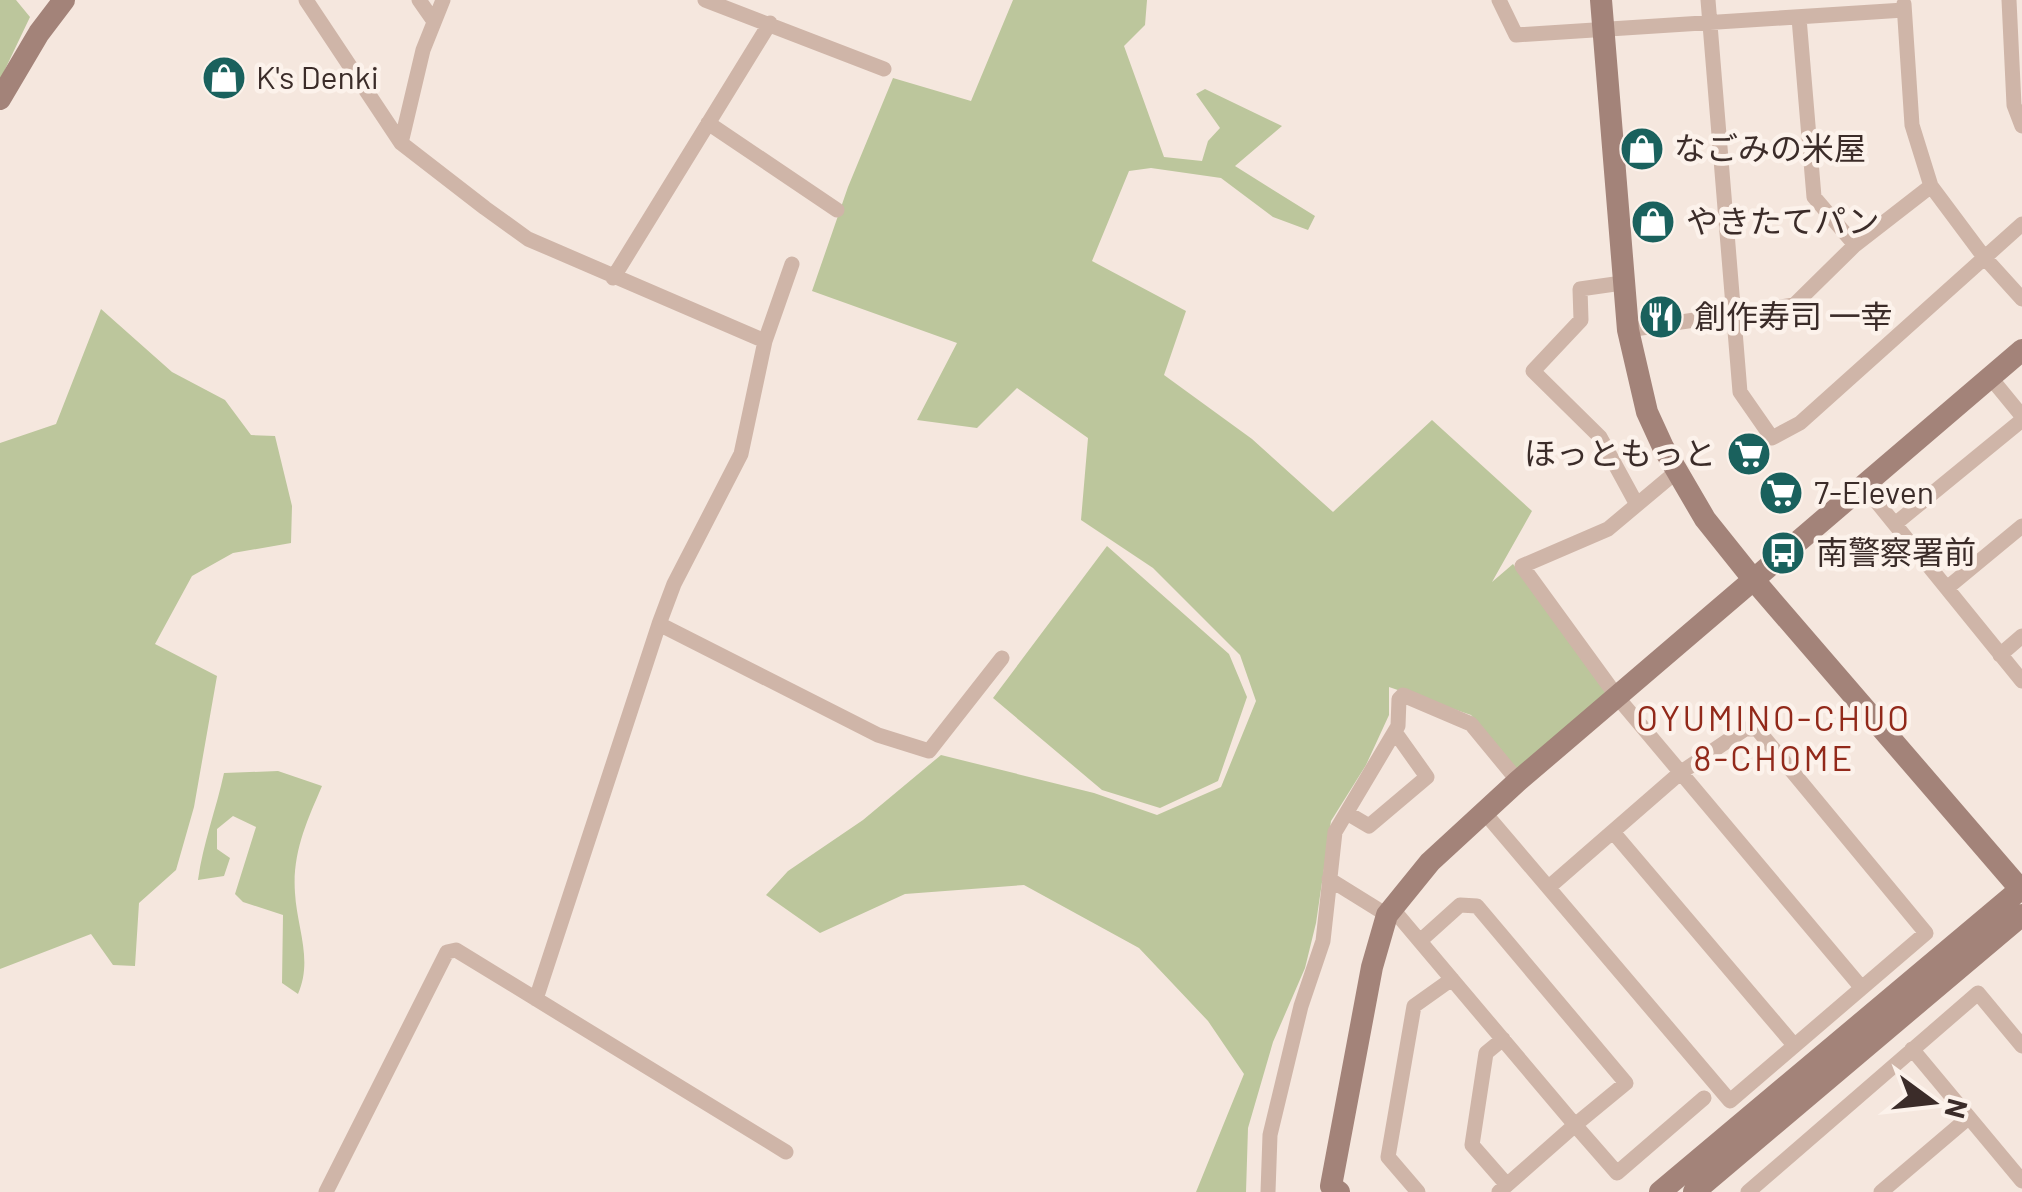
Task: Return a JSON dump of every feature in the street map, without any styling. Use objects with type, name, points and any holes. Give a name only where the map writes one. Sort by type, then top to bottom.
[{"type":"street","points":[[0,99],[64,0]]},
{"type":"street","points":[[306,0],[401,142],[528,239],[765,340]]},
{"type":"street","points":[[419,0],[433,20]]},
{"type":"street","points":[[401,142],[433,20],[443,0]]},
{"type":"street","points":[[705,0],[884,69]]},
{"type":"street","points":[[1499,0],[1516,35],[1799,18],[1904,5],[1912,125],[1931,186],[2022,300]]},
{"type":"street","points":[[1601,0],[1622,283],[1628,330],[1647,412],[1676,472],[1705,519],[2022,889],[1660,1192]]},
{"type":"street","points":[[1708,0],[1740,392],[1772,438],[1800,424],[2022,224]]},
{"type":"street","points":[[2009,0],[2014,105],[2022,126]]},
{"type":"street","points":[[1799,18],[1814,197],[1855,245]]},
{"type":"street","points":[[613,278],[770,23]]},
{"type":"street","points":[[708,122],[837,210]]},
{"type":"street","points":[[1628,330],[1794,305],[1855,245],[1931,186]]},
{"type":"street","points":[[536,999],[674,584],[741,454],[765,340],[792,264]]},
{"type":"street","points":[[1622,283],[1580,289],[1580,320],[1534,370],[1600,437],[1636,502]]},
{"type":"street","points":[[1332,1190],[1369,984],[1389,911],[1430,862],[1518,781],[2022,350]]},
{"type":"street","points":[[1895,524],[2022,418],[1990,377]]},
{"type":"street","points":[[1676,472],[1608,529],[1522,566],[1618,698],[1860,987]]},
{"type":"street","points":[[1863,485],[2022,681]]},
{"type":"street","points":[[1947,588],[2022,526]]},
{"type":"street","points":[[659,624],[878,734],[929,750],[1002,658]]},
{"type":"street","points":[[2000,654],[2022,636]]},
{"type":"street","points":[[1268,1192],[1270,1134],[1302,1006],[1323,941],[1335,832],[1398,726],[1399,699],[1403,695],[1471,724],[1518,781]]},
{"type":"street","points":[[1484,812],[1730,1101],[1926,934],[1757,729],[1746,729],[1680,773],[1550,888]]},
{"type":"street","points":[[1347,813],[1369,826],[1427,777],[1395,732]]},
{"type":"street","points":[[1614,832],[1794,1045]]},
{"type":"street","points":[[1330,879],[1389,911],[1420,940],[1616,1174],[1704,1098]]},
{"type":"street","points":[[1420,940],[1460,905],[1476,906],[1626,1083],[1503,1188],[1472,1145],[1486,1053],[1502,1039]]},
{"type":"street","points":[[1694,1192],[2022,915]]},
{"type":"street","points":[[326,1192],[447,952],[456,950],[786,1152]]},
{"type":"street","points":[[1418,1192],[1388,1157],[1414,1006],[1452,980]]},
{"type":"street","points":[[1748,1192],[1978,993],[2022,1046]]},
{"type":"street","points":[[1912,1049],[2022,1180]]},
{"type":"street","points":[[1881,1192],[1968,1118]]},
{"type":"green space","points":[[0,0],[16,0],[30,17],[0,80]]},
{"type":"green space","points":[[1013,0],[1147,0],[1145,25],[1124,46],[1164,157],[1202,161],[1208,141],[1220,128],[1196,94],[1205,89],[1282,126],[1235,166],[1315,216],[1308,230],[1273,217],[1221,178],[1151,168],[1129,171],[1092,261],[1186,311],[1164,375],[1252,439],[1333,512],[1432,420],[1532,511],[1492,582],[1513,564],[1607,693],[1516,770],[1471,715],[1389,687],[1389,715],[1366,765],[1331,821],[1305,968],[1273,1042],[1248,1128],[1246,1192],[1196,1192],[1244,1074],[1208,1021],[1139,948],[1024,885],[905,894],[820,933],[766,895],[788,871],[863,820],[941,755],[1094,793],[1157,815],[1221,787],[1256,701],[1240,655],[1153,568],[1081,520],[1088,438],[1017,388],[977,428],[917,420],[957,343],[812,291],[848,187],[893,78],[971,101]]},
{"type":"green space","points":[[101,309],[172,372],[225,400],[251,435],[275,436],[292,506],[291,543],[233,553],[192,576],[155,644],[217,676],[194,807],[176,870],[139,903],[135,966],[113,965],[91,934],[0,969],[0,443],[56,424]]},
{"type":"green space","points":[[1107,546],[1229,654],[1247,697],[1218,781],[1160,808],[1102,790],[993,698]]},
{"type":"green space","points":[[278,771],[322,786],[296,864],[295,893],[304,956],[298,994],[282,983],[283,915],[243,902],[235,894],[256,827],[233,816],[217,829],[217,849],[230,858],[224,876],[198,880],[224,773]]},
{"type":"place","name":"K's Denki","points":[[224,78]]},
{"type":"place","name":"なごみの米屋","points":[[1642,149]]},
{"type":"place","name":"やきたてパン","points":[[1653,222]]},
{"type":"place","name":"創作寿司 一幸","points":[[1661,317]]},
{"type":"place","name":"ほっともっと","points":[[1749,454]]},
{"type":"place","name":"7-Eleven","points":[[1781,493]]},
{"type":"place","name":"南警察署前","points":[[1783,553]]},
{"type":"district","name":"OYUMINO-CHUO 8-CHOME","points":[[1774,739]]}]
